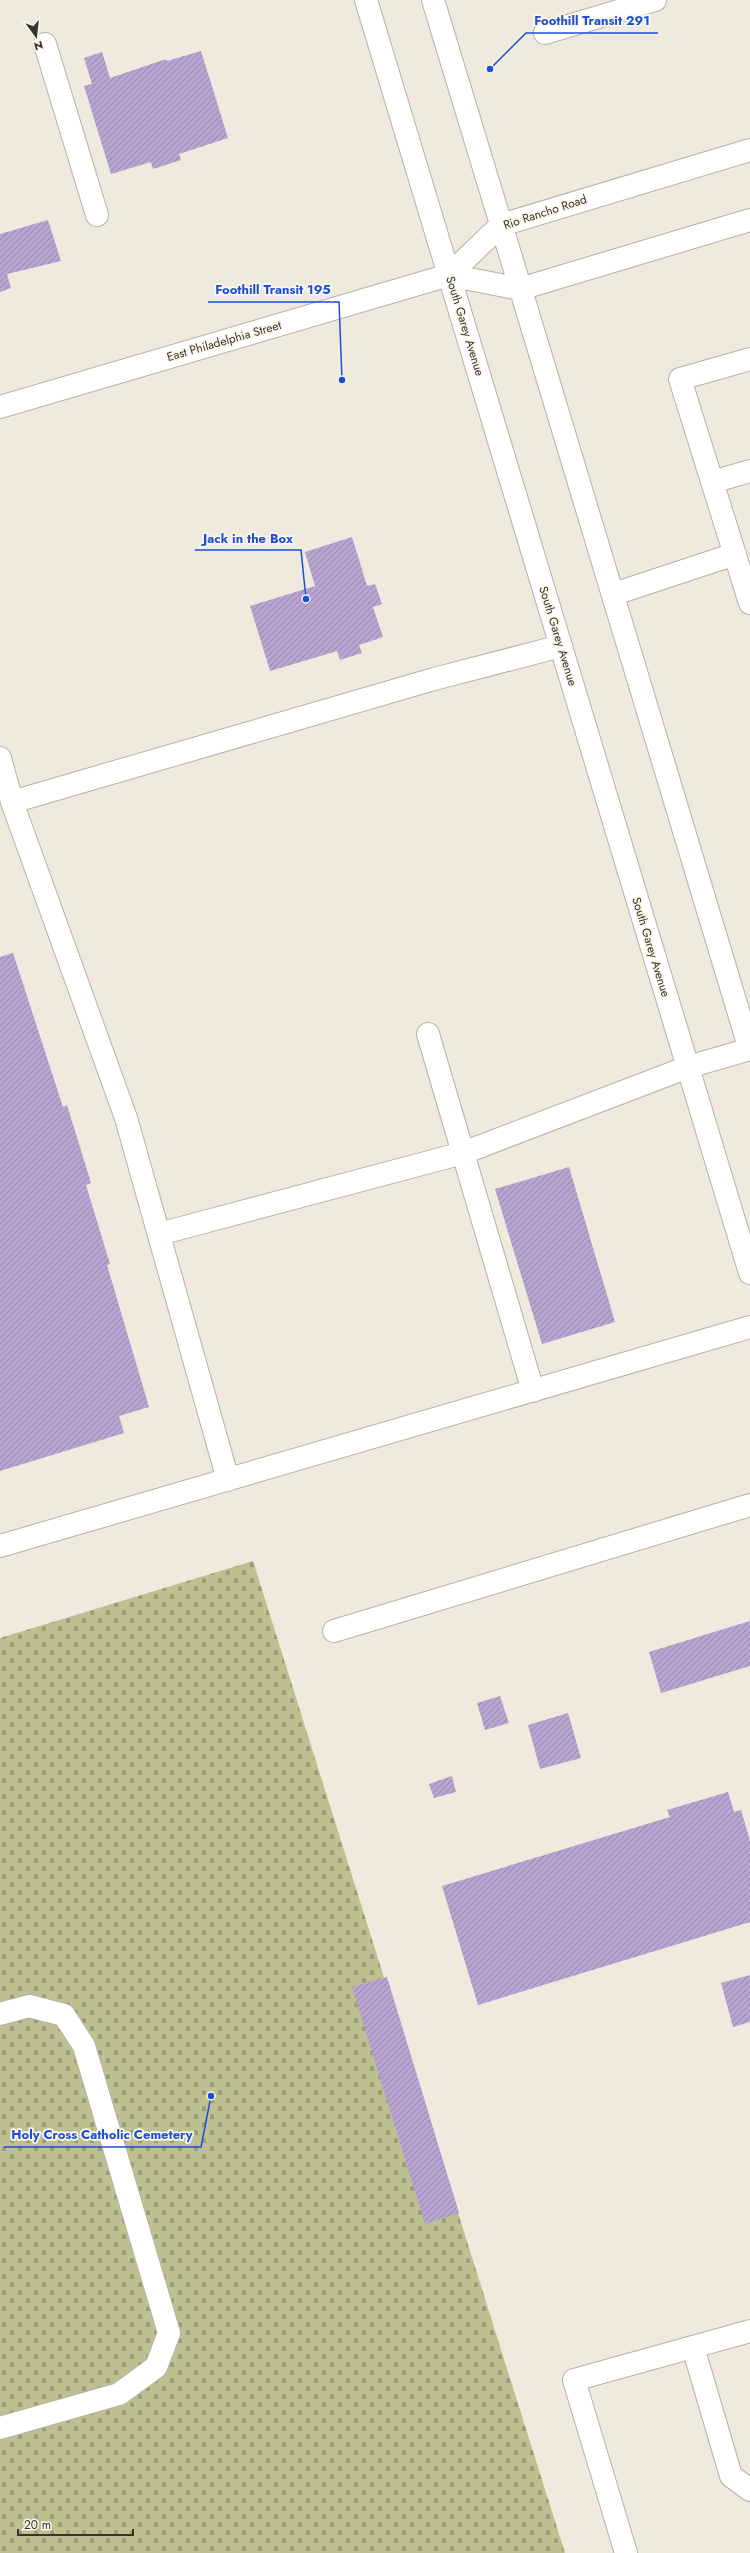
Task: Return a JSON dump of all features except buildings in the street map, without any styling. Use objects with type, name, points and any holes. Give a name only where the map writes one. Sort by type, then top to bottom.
[{"type":"main road","name":"South Garey Avenue","points":[[366,0],[750,1273]]},
{"type":"main road","points":[[159,1234],[463,1153],[688,1067],[750,1049],[614,594],[433,0]]},
{"type":"main road","points":[[545,33],[655,0]]},
{"type":"main road","points":[[45,44],[97,215]]},
{"type":"main road","name":"Rio Rancho Road","points":[[449,275],[501,225],[750,150]]},
{"type":"main road","points":[[449,275],[520,289],[750,220]]},
{"type":"main road","name":"East Philadelphia Street","points":[[0,407],[449,275]]},
{"type":"main road","points":[[750,359],[680,379],[750,603]]},
{"type":"main road","points":[[712,482],[750,471]]},
{"type":"main road","points":[[614,594],[735,554]]},
{"type":"main road","points":[[12,802],[427,681],[561,646]]},
{"type":"main road","points":[[0,758],[12,802],[126,1118],[228,1480]]},
{"type":"main road","points":[[428,1034],[533,1391]]},
{"type":"main road","points":[[0,1546],[750,1327]]},
{"type":"main road","points":[[334,1631],[750,1505]]},
{"type":"main road","points":[[0,2014],[29,2006],[64,2015],[84,2046],[169,2333],[156,2367],[119,2394],[0,2428]]},
{"type":"main road","points":[[626,2553],[574,2380],[750,2331]]},
{"type":"main road","points":[[693,2347],[731,2476],[750,2490]]},
{"type":"green space","points":[[253,1561],[565,2553],[0,2553],[0,1638]]},
{"type":"place","name":"Foothill Transit 291","points":[[490,69]]},
{"type":"place","name":"Foothill Transit 195","points":[[342,380]]},
{"type":"place","name":"Jack in the Box","points":[[306,599]]},
{"type":"place","name":"Holy Cross Catholic Cemetery","points":[[211,2096]]}]
